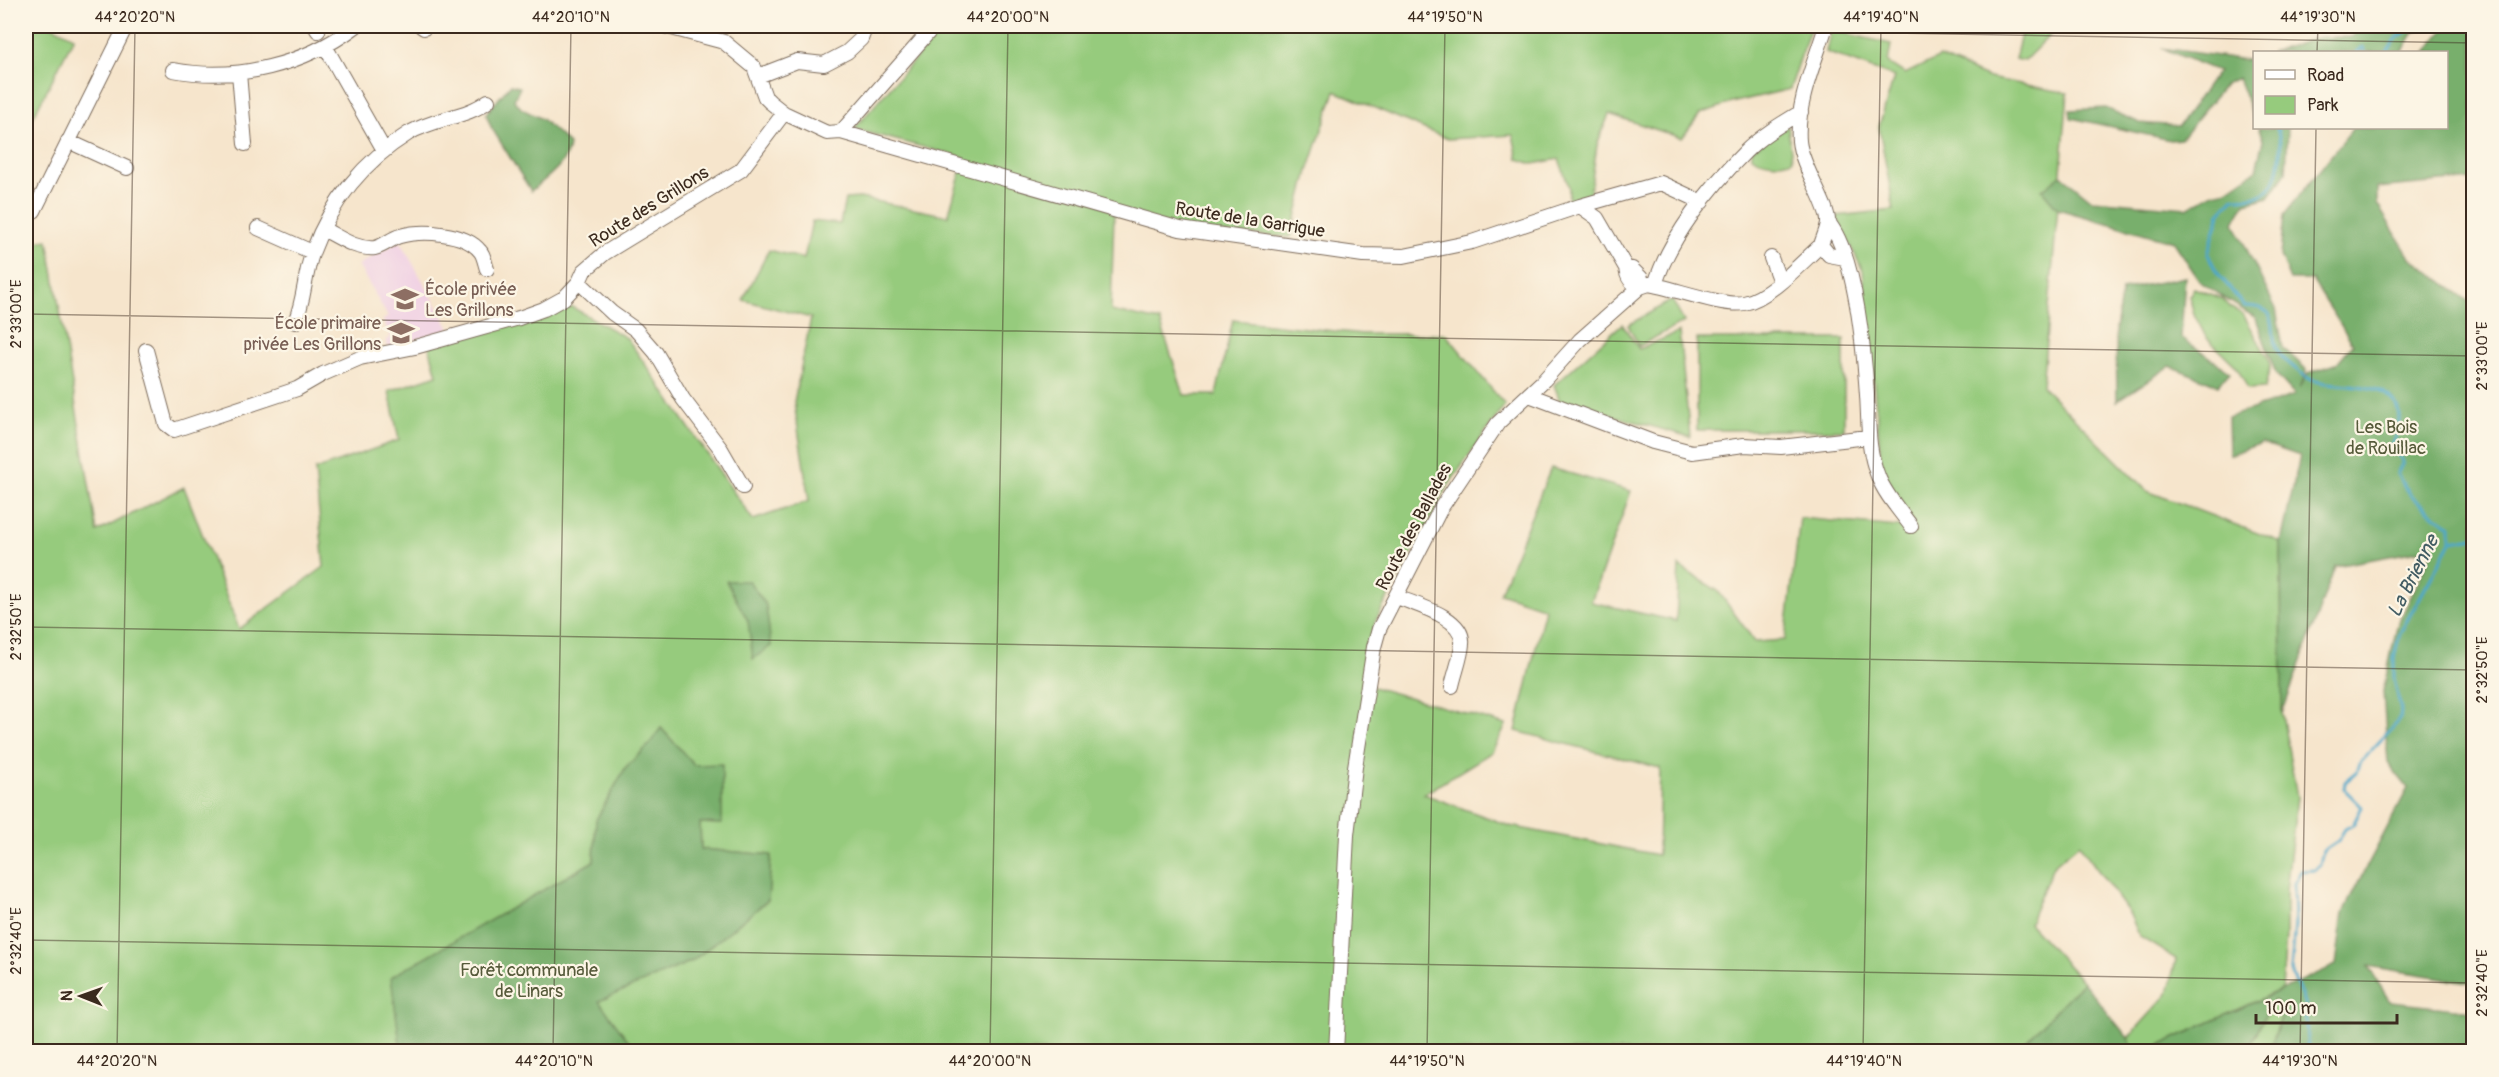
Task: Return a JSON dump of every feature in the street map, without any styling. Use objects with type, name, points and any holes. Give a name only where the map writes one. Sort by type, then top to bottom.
[{"type":"street","points":[[34,211],[126,26]]},
{"type":"street","points":[[173,70],[190,73],[239,73],[266,69],[299,58],[338,39],[356,26]]},
{"type":"street","points":[[664,26],[724,42],[749,61],[758,76],[765,97],[784,113],[827,133],[841,132],[934,26]]},
{"type":"street","points":[[758,76],[797,61],[824,64],[861,39],[866,26]]},
{"type":"street","points":[[1580,206],[1597,218],[1626,268],[1632,269],[1641,278],[1640,287],[1655,285],[1727,302],[1744,303],[1758,297],[1779,282],[1821,245],[1828,222],[1827,213],[1804,165],[1799,141],[1801,112],[1826,26]]},
{"type":"street","points":[[325,45],[384,150]]},
{"type":"street","points":[[239,73],[245,144]]},
{"type":"street","points":[[295,322],[302,305],[312,252],[334,206],[357,177],[384,150],[430,122],[477,109],[488,101]]},
{"type":"street","points":[[1655,285],[1659,270],[1701,202],[1745,152],[1773,129],[1801,112]]},
{"type":"street","name":"Route des Grillons","points":[[146,350],[166,424],[174,430],[297,389],[323,374],[360,358],[415,347],[544,309],[564,298],[579,282],[584,271],[605,253],[741,170],[784,113]]},
{"type":"street","name":"Route de la Garrigue","points":[[841,132],[1180,229],[1363,255],[1404,256],[1472,242],[1580,206],[1661,183],[1701,202]]},
{"type":"street","points":[[68,141],[127,168]]},
{"type":"street","points":[[1828,222],[1833,228],[1845,258],[1858,320],[1867,396],[1868,436],[1878,478],[1911,526]]},
{"type":"street","points":[[258,228],[312,252]]},
{"type":"street","points":[[323,229],[359,247],[377,248],[398,236],[425,232],[446,235],[465,241],[481,251],[487,269]]},
{"type":"street","points":[[1821,245],[1835,246],[1845,258]]},
{"type":"street","points":[[1771,258],[1779,282]]},
{"type":"street","points":[[579,282],[606,308],[636,330],[656,353],[683,399],[721,449],[742,487]]},
{"type":"street","name":"Route des Ballades","points":[[1336,1052],[1347,835],[1355,767],[1374,647],[1379,629],[1441,507],[1498,423],[1544,380],[1580,340],[1640,287]]},
{"type":"street","points":[[1544,380],[1555,404]]},
{"type":"street","points":[[1528,395],[1653,442],[1692,452],[1743,445],[1781,447],[1868,436]]},
{"type":"street","points":[[1397,597],[1448,618],[1459,628],[1463,642],[1452,686]]},
{"type":"shaded area","name":"École privée Les Grillons","points":[[400,241],[450,329],[388,348],[386,340],[391,338],[383,320],[388,317],[358,265]]},
{"type":"green space","points":[[26,26],[52,26],[74,37],[26,131]]},
{"type":"green space","points":[[944,26],[1811,26],[1790,89],[1731,103],[1700,114],[1682,138],[1609,114],[1597,145],[1589,200],[1568,206],[1569,187],[1559,159],[1533,164],[1518,159],[1513,135],[1448,139],[1335,91],[1308,171],[1291,237],[1183,231],[1114,214],[1111,311],[1160,321],[1184,395],[1216,395],[1233,320],[1362,334],[1446,334],[1505,405],[1449,484],[1375,622],[1366,685],[1506,725],[1492,752],[1424,794],[1510,826],[1658,855],[1660,768],[1516,731],[1545,608],[1500,593],[1551,468],[1631,491],[1591,602],[1676,621],[1679,566],[1718,591],[1755,642],[1785,640],[1800,518],[1909,528],[1882,470],[1863,271],[1836,216],[1894,210],[1879,127],[1894,77],[1826,52],[1831,30],[1891,44],[1888,63],[1905,74],[1940,57],[1989,78],[2068,93],[2042,386],[2147,491],[2281,542],[2282,714],[2297,797],[2286,891],[2286,936],[2282,989],[2147,1051],[2134,1051],[2128,1038],[2168,994],[2176,959],[2140,937],[2129,913],[2079,844],[2053,866],[2029,923],[2083,982],[2017,1051],[636,1051],[598,1001],[692,961],[768,900],[771,855],[701,849],[700,823],[721,824],[694,765],[661,728],[649,745],[626,767],[596,820],[594,861],[392,977],[401,1051],[26,1052],[26,243],[48,240],[97,532],[184,487],[239,629],[324,567],[315,470],[399,440],[389,391],[437,375],[429,346],[572,307],[627,338],[753,520],[809,501],[794,402],[811,318],[743,300],[769,250],[804,259],[812,221],[840,224],[845,199],[860,198],[948,216],[965,158],[854,129]]},
{"type":"green space","points":[[2023,26],[2059,26],[2024,61],[2015,59]]},
{"type":"green space","points":[[2366,26],[2428,26],[2414,32],[2403,51],[2274,51],[2320,37],[2351,37]]},
{"type":"green space","name":"Les Bois de Rouillac","points":[[2447,26],[2473,26],[2473,179],[2377,188],[2377,204],[2409,256],[2473,305],[2474,361],[2471,381],[2474,385],[2473,983],[2368,966],[2390,1002],[2473,1011],[2473,1051],[2269,1051],[2285,1007],[2273,1000],[2247,1051],[2147,1051],[2336,965],[2343,912],[2408,788],[2388,763],[2383,691],[2397,626],[2434,548],[2335,566],[2282,714],[2281,542],[2300,456],[2262,443],[2229,455],[2228,417],[2295,395],[2276,374],[2256,318],[2201,283],[2174,242],[2058,209],[2042,190],[2061,175],[2092,200],[2187,208],[2213,193],[2227,190],[2256,170],[2263,140],[2258,129],[2288,129],[2286,173],[2269,197],[2245,203],[2234,223],[2276,309],[2283,348],[2307,370],[2300,388],[2308,373],[2336,364],[2353,344],[2312,280],[2290,280],[2280,256],[2284,215],[2352,129],[2448,129],[2448,51],[2427,51]]},
{"type":"green space","points":[[2161,48],[2247,60],[2253,57],[2253,116],[2238,78],[2226,83],[2181,139],[2170,140],[2071,118],[2070,110],[2106,108],[2140,123],[2179,126],[2218,71]]},
{"type":"green space","points":[[510,85],[520,87],[514,100],[522,109],[542,119],[569,144],[565,158],[531,191],[491,127],[486,114]]},
{"type":"green space","points":[[1788,126],[1792,160],[1772,162],[1752,156],[1752,149]]},
{"type":"green space","points":[[2185,277],[2181,337],[2230,372],[2218,385],[2170,366],[2117,401],[2116,329],[2122,290]]},
{"type":"green space","points":[[2194,288],[2223,299],[2231,308],[2243,314],[2268,358],[2270,366],[2265,388],[2248,389],[2237,367],[2206,337],[2194,314],[2189,296]]},
{"type":"green space","points":[[1672,300],[1684,322],[1639,346],[1628,325]]},
{"type":"green space","points":[[1622,324],[1639,349],[1679,332],[1690,437],[1560,401],[1554,385]]},
{"type":"green space","points":[[1697,339],[1844,339],[1844,430],[1697,430]]},
{"type":"green space","points":[[726,581],[749,581],[766,605],[771,646],[753,659],[748,621]]},
{"type":"green space","name":"Forêt communale de Linars","points":[[661,728],[694,765],[722,764],[722,824],[700,823],[701,849],[771,855],[768,900],[692,961],[599,1001],[636,1051],[401,1051],[391,977],[594,861],[596,820],[626,767],[649,745]]},
{"type":"green space","points":[[2083,982],[2128,1038],[2134,1051],[2017,1051]]},
{"type":"green space","points":[[2273,1000],[2285,1006],[2269,1051],[2247,1052]]},
{"type":"waterway","name":"La Brienne","points":[[2388,51],[2397,38],[2414,26]]},
{"type":"waterway","name":"La Brienne","points":[[2358,51],[2363,47],[2365,51]]},
{"type":"waterway","name":"La Brienne","points":[[2277,129],[2280,156],[2272,185],[2258,196],[2234,198],[2220,213],[2208,254],[2216,271],[2244,306],[2258,307],[2267,311],[2273,325],[2278,352],[2299,372],[2315,381],[2367,387],[2390,397],[2397,406],[2399,419],[2398,430],[2391,445],[2395,447],[2403,462],[2397,474],[2414,498],[2451,526],[2451,542],[2400,633],[2394,657],[2394,679],[2401,710],[2400,720],[2361,761],[2357,772],[2345,782],[2344,789],[2362,807],[2353,825],[2345,829],[2338,841],[2323,851],[2320,864],[2315,870],[2301,871],[2294,883],[2295,924],[2291,971],[2305,1005],[2308,1052]]},
{"type":"waterway","points":[[2452,541],[2474,537]]},
{"type":"place","name":"École privée Les Grillons","points":[[405,299]]},
{"type":"place","name":"École primaire privée Les Grillons","points":[[401,333]]}]
